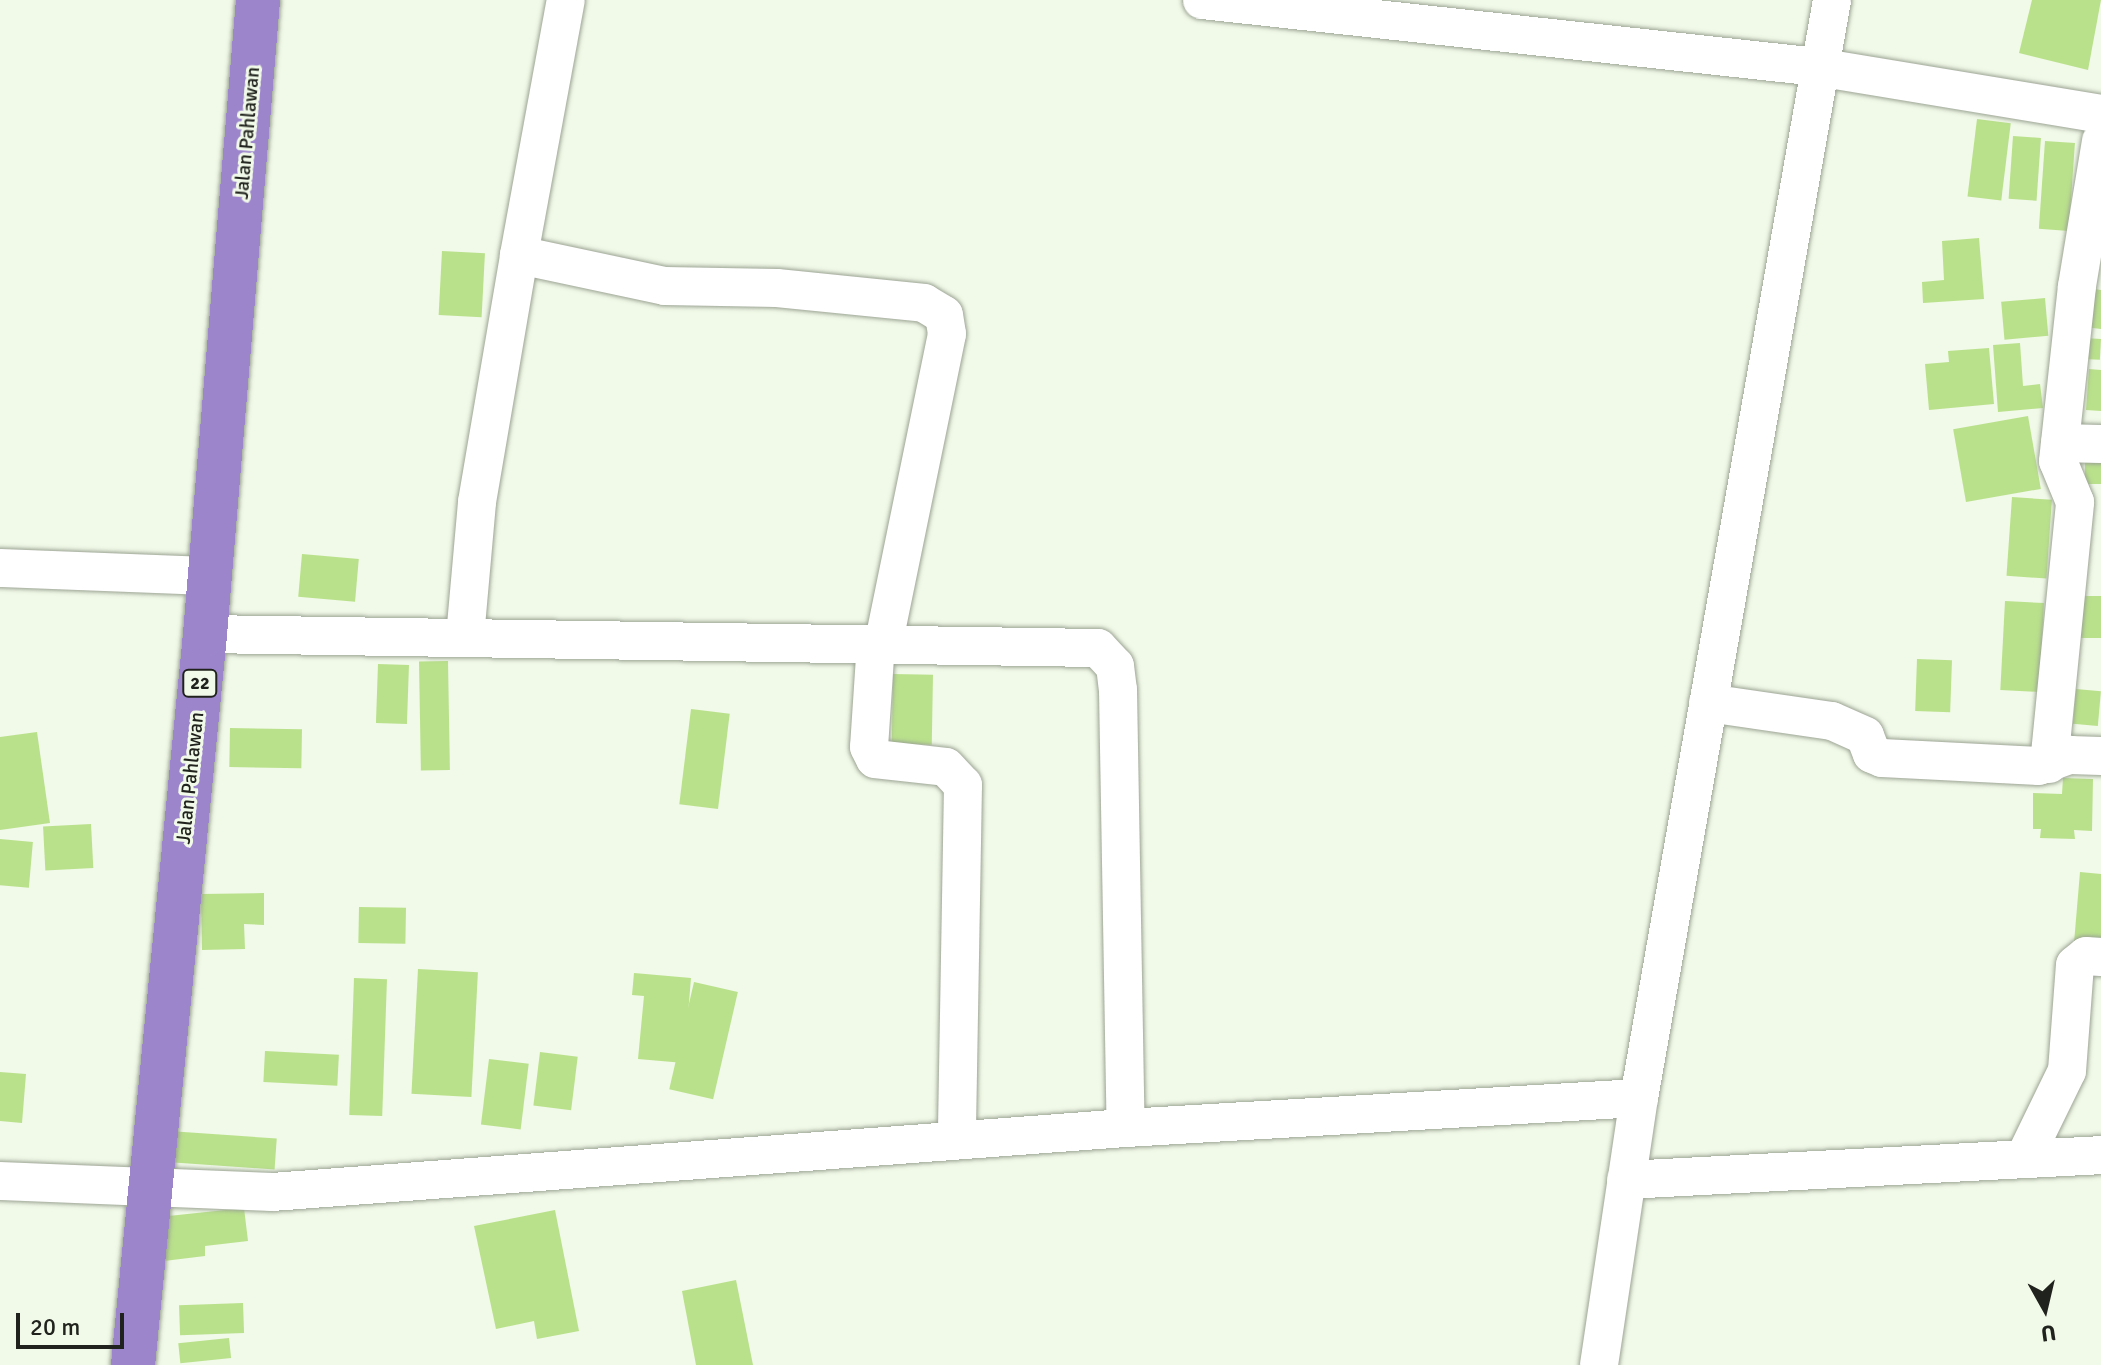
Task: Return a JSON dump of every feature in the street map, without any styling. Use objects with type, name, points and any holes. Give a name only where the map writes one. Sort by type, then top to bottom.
[{"type":"highway","name":"Jalan Pahlawan","points":[[133,1365],[205,634],[258,0]]},
{"type":"street","points":[[465,637],[477,502],[566,0]]},
{"type":"street","points":[[1202,0],[1818,67],[2101,114]]},
{"type":"street","points":[[1599,1365],[1639,1098],[1832,0]]},
{"type":"street","points":[[2049,764],[2075,502],[2061,473],[2060,443],[2077,286],[2101,141]]},
{"type":"street","points":[[519,255],[665,286],[777,288],[924,303],[944,315],[947,334],[880,642],[869,747],[875,759],[946,767],[963,785],[957,1140]]},
{"type":"street","points":[[2060,443],[2101,444]]},
{"type":"street","points":[[0,568],[208,576]]},
{"type":"street","points":[[205,634],[880,642],[1098,648],[1115,666],[1126,1128]]},
{"type":"street","points":[[1708,703],[1832,721],[1865,736],[1872,754],[1882,758],[2049,764],[2070,755],[2101,756]]},
{"type":"street","points":[[2024,1159],[2067,1071],[2075,965],[2086,956],[2101,957]]},
{"type":"street","points":[[0,1181],[272,1192],[1126,1128],[1639,1098]]},
{"type":"street","points":[[1626,1180],[2101,1155]]},
{"type":"building","points":[[2032,0],[2101,0],[2088,70],[2019,53]]},
{"type":"building","points":[[1977,119],[2011,123],[2001,201],[1967,196]]},
{"type":"building","points":[[2013,136],[2041,138],[2037,201],[2009,199]]},
{"type":"building","points":[[2045,141],[2075,143],[2069,231],[2039,229]]},
{"type":"building","points":[[1979,238],[1984,299],[1923,303],[1922,282],[1944,280],[1942,241]]},
{"type":"building","points":[[442,251],[485,253],[482,317],[439,315]]},
{"type":"building","points":[[2081,287],[2101,290],[2101,329],[2076,326]]},
{"type":"building","points":[[2045,298],[2048,336],[2004,340],[2001,302]]},
{"type":"building","points":[[2084,338],[2101,339],[2100,360],[2083,359]]},
{"type":"building","points":[[2020,343],[2023,386],[2040,384],[2043,408],[1998,412],[1993,345]]},
{"type":"building","points":[[1989,348],[1994,404],[1929,410],[1925,364],[1949,362],[1948,351]]},
{"type":"building","points":[[2089,369],[2101,370],[2101,411],[2086,410]]},
{"type":"building","points":[[2028,416],[2041,489],[1966,502],[1953,429]]},
{"type":"building","points":[[2085,461],[2101,461],[2101,484],[2085,484]]},
{"type":"building","points":[[2012,497],[2052,500],[2046,579],[2006,576]]},
{"type":"building","points":[[302,554],[359,559],[355,602],[298,597]]},
{"type":"building","points":[[2079,596],[2101,596],[2101,638],[2079,638]]},
{"type":"building","points":[[2005,601],[2044,603],[2039,692],[2000,690]]},
{"type":"building","points":[[1917,659],[1952,660],[1950,712],[1915,711]]},
{"type":"building","points":[[448,661],[450,770],[421,770],[419,662]]},
{"type":"building","points":[[378,664],[409,665],[407,724],[376,723]]},
{"type":"building","points":[[893,674],[933,675],[932,745],[892,744]]},
{"type":"building","points":[[2076,689],[2101,691],[2098,726],[2073,724]]},
{"type":"building","points":[[691,709],[730,714],[718,809],[679,804]]},
{"type":"building","points":[[230,728],[302,729],[301,768],[229,767]]},
{"type":"building","points":[[37,732],[50,823],[0,830],[0,737]]},
{"type":"building","points":[[2063,778],[2093,779],[2092,831],[2074,830],[2075,839],[2040,838],[2041,829],[2033,829],[2033,793],[2062,794]]},
{"type":"building","points":[[91,824],[93,868],[45,870],[43,827]]},
{"type":"building","points":[[0,839],[33,842],[29,888],[0,885]]},
{"type":"building","points":[[2080,872],[2101,874],[2101,946],[2074,943]]},
{"type":"building","points":[[264,893],[264,925],[244,924],[245,949],[202,950],[201,894]]},
{"type":"building","points":[[359,907],[406,908],[405,944],[358,943]]},
{"type":"building","points":[[418,969],[478,972],[471,1097],[411,1094]]},
{"type":"building","points":[[634,973],[691,978],[684,1063],[638,1059],[644,996],[632,995]]},
{"type":"building","points":[[354,978],[387,979],[382,1116],[349,1115]]},
{"type":"building","points":[[694,982],[738,992],[713,1099],[669,1089]]},
{"type":"building","points":[[265,1051],[339,1055],[337,1086],[263,1082]]},
{"type":"building","points":[[540,1052],[578,1057],[571,1110],[533,1106]]},
{"type":"building","points":[[489,1059],[529,1064],[521,1129],[481,1125]]},
{"type":"building","points":[[0,1072],[26,1074],[22,1123],[0,1121]]},
{"type":"building","points":[[169,1131],[277,1139],[275,1169],[167,1162]]},
{"type":"building","points":[[244,1208],[248,1241],[205,1246],[205,1256],[164,1261],[159,1217]]},
{"type":"building","points":[[555,1210],[579,1331],[537,1339],[534,1321],[496,1329],[474,1226]]},
{"type":"building","points":[[736,1280],[753,1365],[696,1365],[682,1291]]},
{"type":"building","points":[[243,1303],[244,1333],[180,1335],[179,1305]]},
{"type":"building","points":[[229,1338],[231,1358],[180,1363],[178,1343]]}]
